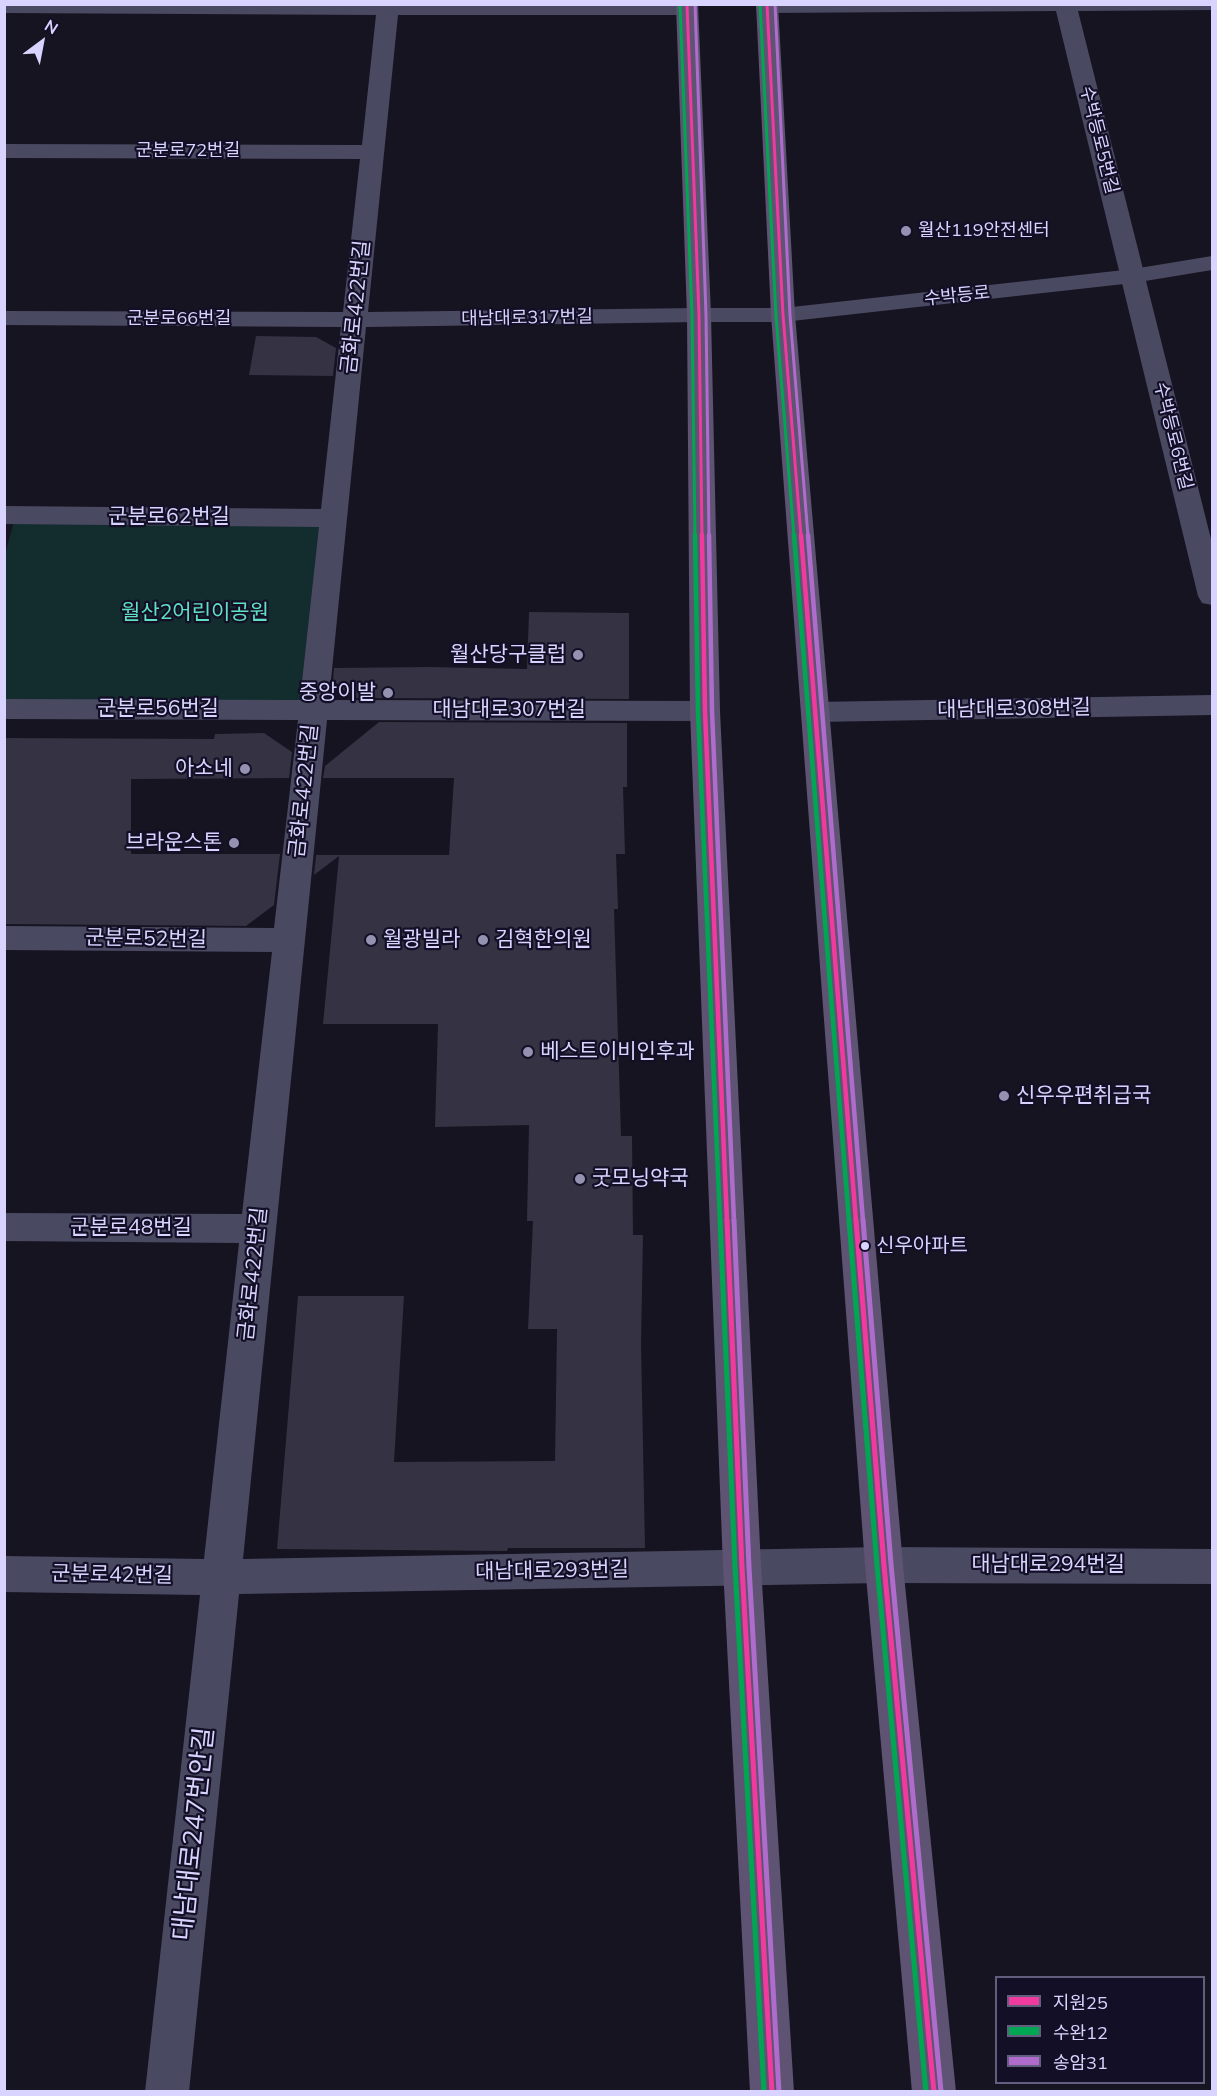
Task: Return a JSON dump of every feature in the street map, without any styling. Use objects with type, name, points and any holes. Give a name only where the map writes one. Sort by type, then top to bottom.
[{"type":"main road","points":[[767,6],[783,315],[884,1565],[934,2091]]},
{"type":"main road","points":[[687,7],[699,315],[705,711],[742,1567],[772,2091]]},
{"type":"street","points":[[767,6],[1210,4]]},
{"type":"street","name":"수박등로5번길","points":[[1065,5],[1133,276]]},
{"type":"street","points":[[4,6],[687,7]]},
{"type":"street","name":"금화로422번길","points":[[220,1576],[388,7]]},
{"type":"street","name":"군분로72번길","points":[[4,151],[372,152]]},
{"type":"street","name":"수박등로","points":[[699,315],[783,315],[1133,276],[1212,263]]},
{"type":"street","name":"수박등로6번길","points":[[1133,276],[1212,596]]},
{"type":"street","name":"대남대로317번길","points":[[354,320],[699,315]]},
{"type":"street","name":"군분로66번길","points":[[4,318],[354,320]]},
{"type":"street","name":"군분로62번길","points":[[4,515],[333,518]]},
{"type":"street","name":"대남대로308번길","points":[[816,712],[1212,705]]},
{"type":"street","name":"군분로56번길","points":[[4,709],[312,710]]},
{"type":"street","name":"대남대로307번길","points":[[312,710],[705,711]]},
{"type":"street","name":"군분로52번길","points":[[4,938],[288,940]]},
{"type":"street","name":"군분로48번길","points":[[4,1227],[258,1229]]},
{"type":"street","name":"대남대로293번길","points":[[220,1576],[884,1565]]},
{"type":"street","name":"대남대로294번길","points":[[884,1565],[1212,1566]]},
{"type":"street","name":"군분로42번길","points":[[4,1574],[220,1576]]},
{"type":"street","name":"대남대로247번안길","points":[[167,2091],[220,1576]]},
{"type":"green space","name":"월산2어린이공원","points":[[16,515],[333,518],[312,710],[5,709],[5,554]]},
{"type":"building","points":[[256,336],[316,337],[336,348],[333,376],[249,375]]},
{"type":"building","name":"월산당구클럽","points":[[529,612],[629,613],[629,699],[352,698],[333,680],[334,668],[527,669]]},
{"type":"building","points":[[379,722],[627,723],[627,787],[623,787],[625,854],[616,854],[618,909],[614,909],[621,1136],[632,1136],[633,1235],[643,1235],[641,1344],[645,1548],[508,1548],[507,1551],[277,1549],[298,1296],[404,1296],[394,1462],[555,1461],[557,1329],[528,1329],[533,1221],[527,1221],[529,1125],[435,1127],[438,1024],[323,1024],[339,856],[314,875],[316,855],[449,855],[454,778],[323,778],[325,766]]},
{"type":"building","points":[[264,733],[292,752],[289,778],[131,779],[131,854],[280,854],[274,905],[246,926],[4,924],[4,738],[214,739],[215,734]]},
{"type":"transit line","name":"수완12","points":[[680,4],[692,315],[698,711],[735,1567],[764,2092]]},
{"type":"transit line","name":"지원25","points":[[687,4],[699,315],[705,711],[742,1567],[772,2092]]},
{"type":"transit line","name":"송암31","points":[[695,4],[706,315],[712,711],[749,1567],[779,2092]]},
{"type":"transit line","name":"수완12","points":[[760,4],[776,316],[877,1566],[926,2092]]},
{"type":"transit line","name":"지원25","points":[[767,4],[783,315],[884,1565],[934,2092]]},
{"type":"transit line","name":"송암31","points":[[775,4],[790,315],[891,1564],[941,2091]]},
{"type":"place","name":"월산119안전센터","points":[[906,231]]},
{"type":"place","name":"월산당구클럽","points":[[578,655]]},
{"type":"place","name":"중앙이발","points":[[388,693]]},
{"type":"place","name":"아소네","points":[[245,769]]},
{"type":"place","name":"브라운스톤","points":[[234,843]]},
{"type":"place","name":"월광빌라","points":[[371,940]]},
{"type":"place","name":"김혁한의원","points":[[483,940]]},
{"type":"place","name":"베스트이비인후과","points":[[528,1052]]},
{"type":"place","name":"신우우편취급국","points":[[1004,1096]]},
{"type":"place","name":"굿모닝약국","points":[[580,1179]]},
{"type":"place","name":"신우아파트","points":[[865,1246]]}]
